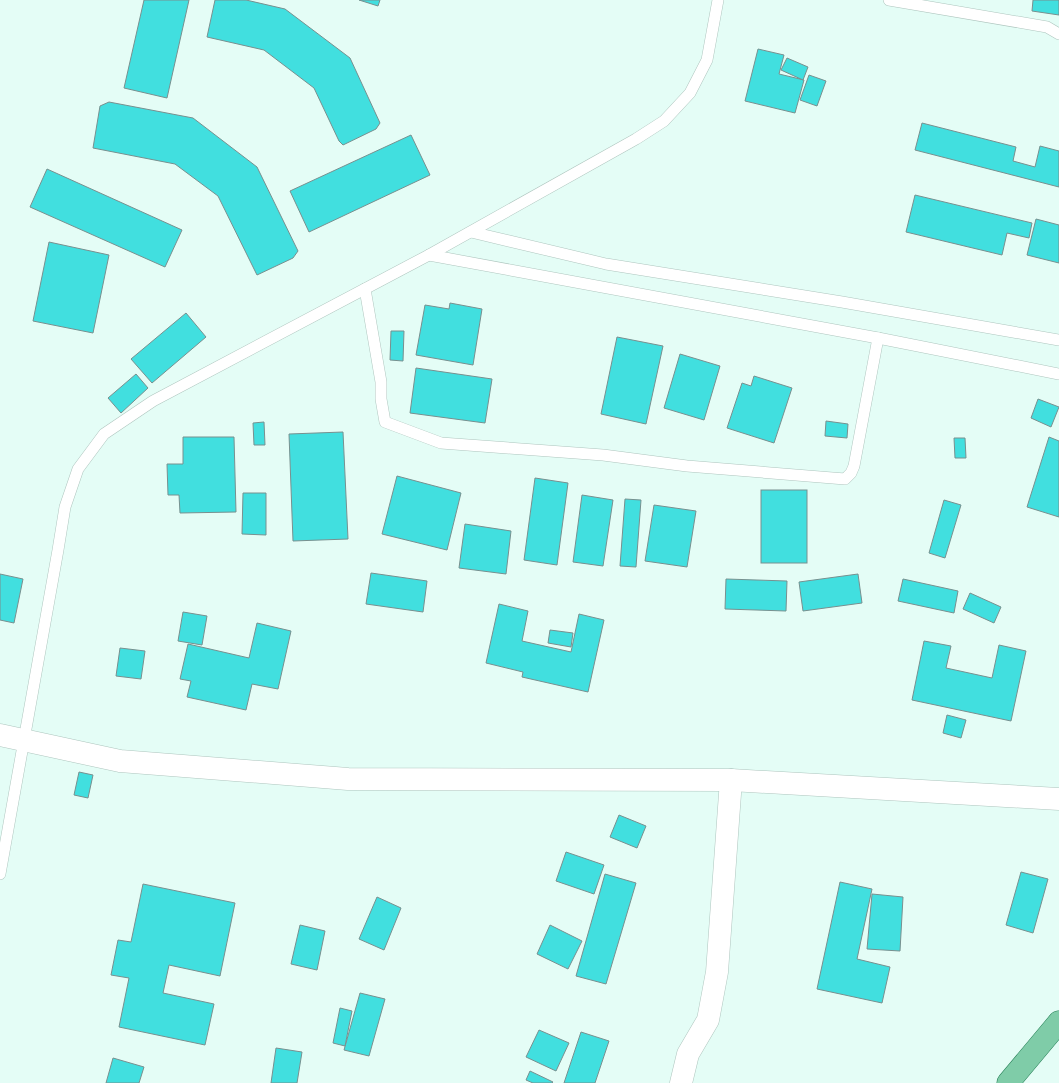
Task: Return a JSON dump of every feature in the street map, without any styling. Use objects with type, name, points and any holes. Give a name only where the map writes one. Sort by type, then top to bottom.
[{"type":"main road","points":[[1008,1083],[1059,1022]]},
{"type":"street","points":[[0,735],[120,761],[348,779],[731,780],[1059,799]]},
{"type":"street","points":[[681,1083],[688,1054],[708,1020],[717,972],[731,780]]},
{"type":"lane","points":[[0,874],[2,852],[24,741],[65,507],[78,469],[104,434],[153,401],[471,232],[636,139],[664,120],[690,93],[707,60],[718,0]]},
{"type":"lane","points":[[889,0],[1048,27],[1059,34]]},
{"type":"lane","points":[[471,232],[606,264],[842,302],[1059,340]]},
{"type":"lane","points":[[429,255],[878,338],[1059,374]]},
{"type":"lane","points":[[365,289],[381,382],[381,399],[385,422],[441,443],[603,455],[687,466],[845,479],[851,473],[854,466],[878,338]]},
{"type":"building","points":[[144,0],[189,0],[167,98],[124,88]]},
{"type":"building","points":[[215,0],[246,0],[285,9],[350,58],[380,123],[376,129],[343,145],[339,141],[314,88],[264,50],[207,37]]},
{"type":"building","points":[[359,0],[380,0],[378,6]]},
{"type":"building","points":[[1033,0],[1059,0],[1059,15],[1032,11]]},
{"type":"building","points":[[758,49],[784,55],[779,74],[804,80],[795,113],[745,101]]},
{"type":"building","points":[[787,58],[808,67],[803,80],[781,70]]},
{"type":"building","points":[[809,75],[826,81],[817,106],[800,100]]},
{"type":"building","points":[[109,102],[193,118],[257,167],[298,251],[293,258],[257,275],[218,196],[175,164],[93,148],[100,106]]},
{"type":"building","points":[[922,123],[1016,147],[1013,161],[1035,167],[1040,146],[1059,151],[1059,187],[915,150]]},
{"type":"building","points":[[411,135],[430,175],[309,232],[290,191]]},
{"type":"building","points":[[47,169],[182,230],[165,267],[30,207]]},
{"type":"building","points":[[915,195],[1032,223],[1029,238],[1007,233],[1002,255],[906,232]]},
{"type":"building","points":[[1036,219],[1059,225],[1059,263],[1027,255]]},
{"type":"building","points":[[49,242],[109,255],[93,333],[33,321]]},
{"type":"building","points":[[450,303],[482,309],[473,365],[416,355],[425,305],[449,309]]},
{"type":"building","points":[[186,313],[206,337],[152,383],[131,359]]},
{"type":"building","points":[[391,331],[404,331],[403,361],[390,360]]},
{"type":"building","points":[[617,337],[663,346],[646,424],[601,414]]},
{"type":"building","points":[[680,354],[720,366],[704,420],[664,408]]},
{"type":"building","points":[[416,368],[492,379],[485,423],[410,413]]},
{"type":"building","points":[[136,374],[148,388],[121,413],[108,398]]},
{"type":"building","points":[[754,376],[792,388],[774,443],[727,428],[742,383],[751,386]]},
{"type":"building","points":[[1038,399],[1059,407],[1051,427],[1031,418]]},
{"type":"building","points":[[826,421],[848,424],[847,438],[825,436]]},
{"type":"building","points":[[264,422],[265,445],[254,445],[253,423]]},
{"type":"building","points":[[343,432],[348,539],[293,541],[289,434]]},
{"type":"building","points":[[183,437],[234,437],[236,512],[180,513],[179,495],[168,495],[167,464],[183,464]]},
{"type":"building","points":[[1049,437],[1059,441],[1059,517],[1027,507]]},
{"type":"building","points":[[954,438],[965,438],[966,458],[955,458]]},
{"type":"building","points":[[397,476],[461,493],[447,550],[382,534]]},
{"type":"building","points":[[535,478],[568,483],[557,565],[524,560]]},
{"type":"building","points":[[761,490],[807,490],[807,563],[761,563]]},
{"type":"building","points":[[243,493],[266,493],[266,535],[242,534]]},
{"type":"building","points":[[582,495],[613,500],[603,566],[573,562]]},
{"type":"building","points":[[625,499],[641,500],[636,567],[620,566]]},
{"type":"building","points":[[944,500],[961,505],[945,558],[929,553]]},
{"type":"building","points":[[654,505],[696,511],[687,567],[645,561]]},
{"type":"building","points":[[465,524],[511,531],[506,574],[459,568]]},
{"type":"building","points":[[371,573],[427,581],[423,612],[366,604]]},
{"type":"building","points":[[0,574],[23,579],[14,623],[0,620]]},
{"type":"building","points":[[858,574],[862,603],[803,611],[799,582]]},
{"type":"building","points":[[726,579],[787,581],[786,611],[725,609]]},
{"type":"building","points":[[903,579],[958,591],[954,613],[898,601]]},
{"type":"building","points":[[970,593],[1001,607],[994,623],[963,609]]},
{"type":"building","points":[[499,604],[528,611],[522,641],[571,652],[579,614],[604,620],[588,692],[522,677],[523,672],[486,663]]},
{"type":"building","points":[[183,612],[207,616],[202,645],[178,641]]},
{"type":"building","points":[[257,623],[291,631],[278,689],[252,684],[246,710],[187,697],[191,681],[180,679],[188,644],[249,658]]},
{"type":"building","points":[[550,630],[573,633],[571,647],[548,643]]},
{"type":"building","points":[[924,641],[951,646],[946,668],[992,678],[999,645],[1026,651],[1011,721],[912,700]]},
{"type":"building","points":[[120,648],[145,651],[141,679],[116,676]]},
{"type":"building","points":[[947,715],[966,720],[961,738],[943,733]]},
{"type":"building","points":[[79,772],[93,775],[88,798],[74,795]]},
{"type":"building","points":[[619,815],[646,826],[637,848],[610,837]]},
{"type":"building","points":[[566,852],[604,865],[594,894],[556,881]]},
{"type":"building","points":[[1021,872],[1048,879],[1033,933],[1006,925]]},
{"type":"building","points":[[605,874],[636,883],[606,984],[576,976]]},
{"type":"building","points":[[840,882],[872,889],[857,959],[890,967],[882,1003],[817,989]]},
{"type":"building","points":[[143,884],[235,903],[220,976],[169,965],[163,993],[214,1004],[205,1045],[119,1027],[129,978],[111,975],[118,940],[131,942]]},
{"type":"building","points":[[872,894],[903,897],[900,951],[867,949]]},
{"type":"building","points":[[377,897],[401,908],[384,950],[359,939]]},
{"type":"building","points":[[300,925],[325,931],[317,970],[291,964]]},
{"type":"building","points":[[550,925],[582,941],[568,969],[537,954]]},
{"type":"building","points":[[360,993],[385,999],[369,1056],[344,1050]]},
{"type":"building","points":[[340,1008],[352,1011],[345,1046],[333,1043]]},
{"type":"building","points":[[539,1030],[569,1043],[556,1071],[526,1057]]},
{"type":"building","points":[[581,1032],[609,1041],[595,1083],[564,1083]]},
{"type":"building","points":[[276,1048],[302,1052],[297,1083],[271,1083]]},
{"type":"building","points":[[113,1058],[144,1067],[139,1083],[106,1083]]},
{"type":"building","points":[[530,1071],[553,1082],[533,1083],[526,1080]]}]
